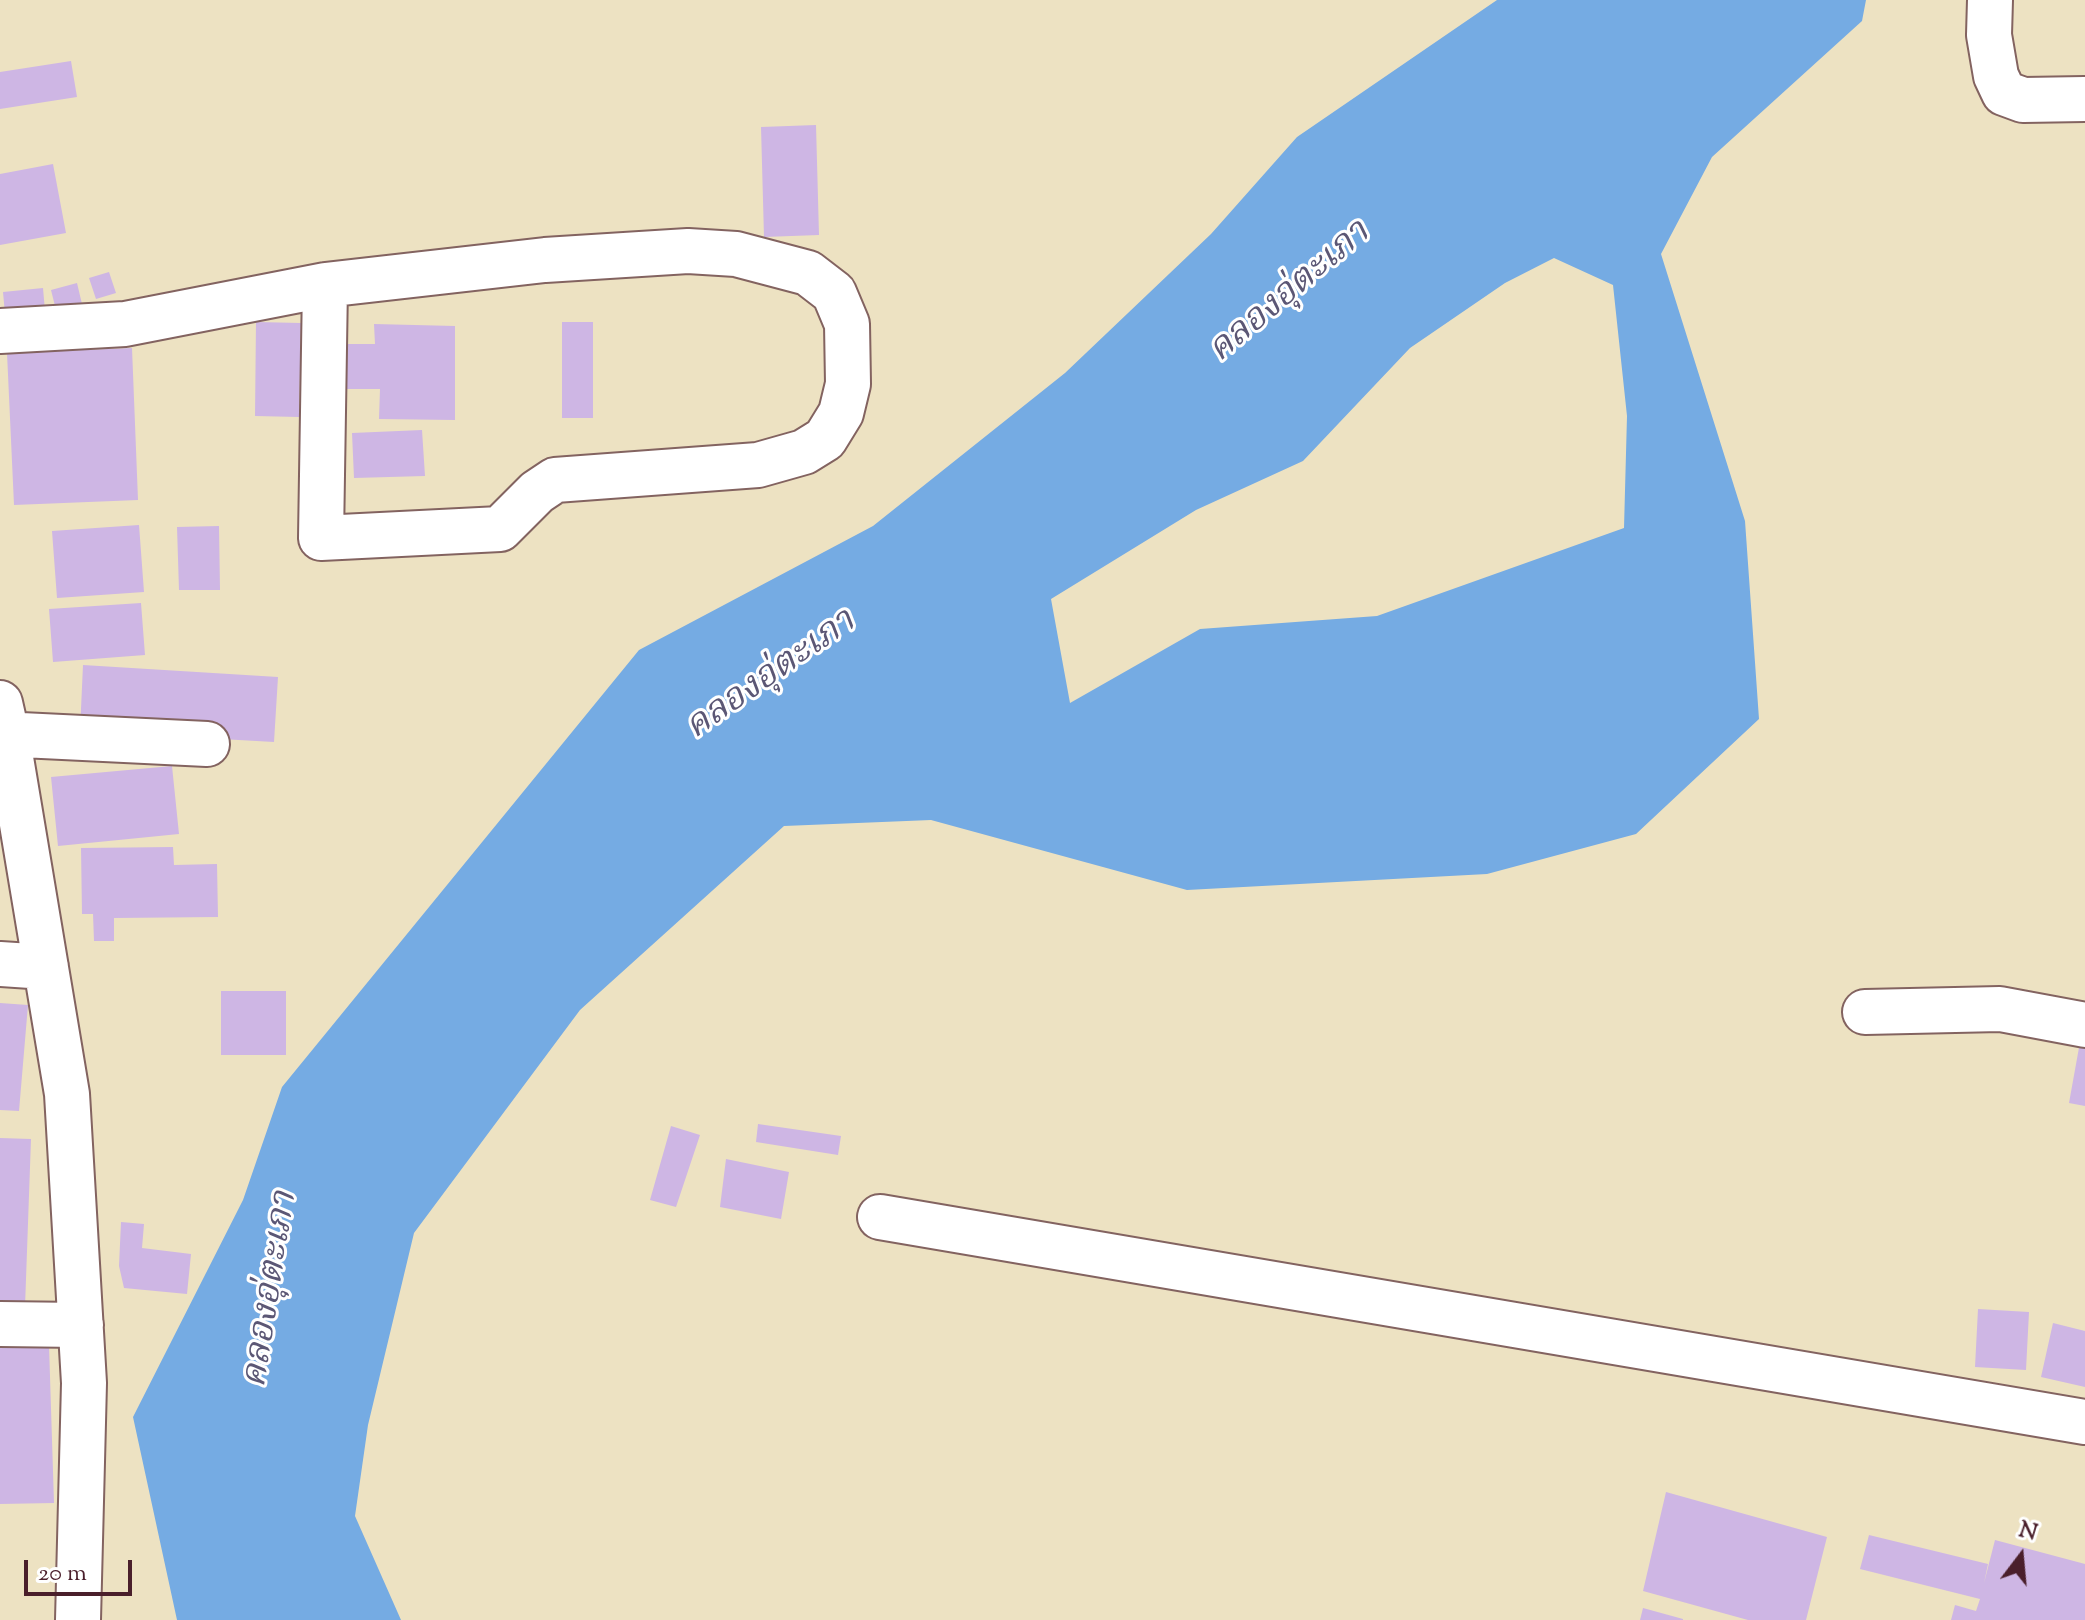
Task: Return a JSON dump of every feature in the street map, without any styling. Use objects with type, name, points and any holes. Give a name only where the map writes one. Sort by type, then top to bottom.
[{"type":"street","points":[[1990,0],[1989,35],[1996,76],[2004,93],[2023,100],[2085,99]]},
{"type":"street","points":[[0,331],[125,324],[325,285],[545,260],[688,251],[736,254],[808,273],[834,293],[847,324],[848,384],[841,413],[825,439],[804,452],[758,465],[555,480],[537,492],[500,529],[321,538],[325,285]]},
{"type":"street","points":[[78,1620],[84,1383],[67,1094],[2,724],[207,744]]},
{"type":"street","points":[[0,964],[46,967]]},
{"type":"street","points":[[1865,1012],[2000,1009],[2085,1025]]},
{"type":"street","points":[[880,1217],[2085,1422]]},
{"type":"street","points":[[0,1324],[81,1325]]},
{"type":"water","name":"คลองอุ่ตะเภา","points":[[1497,0],[1866,0],[1862,21],[1712,157],[1661,254],[1745,521],[1759,719],[1636,834],[1487,874],[1187,890],[931,820],[784,826],[580,1010],[414,1233],[368,1425],[355,1516],[401,1620],[177,1620],[133,1417],[243,1200],[282,1087],[639,650],[873,526],[1065,373],[1211,234],[1297,137]],"holes":[[[1554,258],[1613,285],[1627,416],[1624,528],[1377,616],[1200,629],[1070,703],[1051,599],[1196,510],[1303,461],[1410,348],[1505,283]]]},
{"type":"building","points":[[71,61],[77,97],[0,109],[0,72]]},
{"type":"building","points":[[816,125],[819,235],[764,237],[761,127]]},
{"type":"building","points":[[53,164],[66,233],[0,245],[0,174]]},
{"type":"building","points":[[109,272],[116,293],[96,299],[89,278]]},
{"type":"building","points":[[77,283],[82,304],[56,310],[51,290]]},
{"type":"building","points":[[43,288],[45,311],[5,314],[3,292]]},
{"type":"building","points":[[256,322],[301,323],[299,417],[255,416]]},
{"type":"building","points":[[562,322],[593,322],[593,418],[562,418]]},
{"type":"building","points":[[374,324],[455,326],[455,420],[379,419],[380,389],[346,389],[347,344],[375,344]]},
{"type":"building","points":[[132,348],[138,500],[14,505],[7,353]]},
{"type":"building","points":[[422,430],[425,476],[354,478],[352,433]]},
{"type":"building","points":[[139,525],[144,592],[57,598],[52,531]]},
{"type":"building","points":[[219,526],[220,590],[179,590],[177,527]]},
{"type":"building","points":[[141,603],[145,655],[53,662],[49,609]]},
{"type":"building","points":[[83,665],[278,677],[274,742],[80,731]]},
{"type":"building","points":[[172,766],[179,834],[58,846],[51,777]]},
{"type":"building","points":[[173,847],[174,865],[217,864],[218,917],[114,918],[114,941],[94,941],[93,914],[82,914],[81,848]]},
{"type":"building","points":[[221,991],[286,991],[286,1055],[221,1055]]},
{"type":"building","points":[[0,1003],[28,1005],[19,1111],[0,1110]]},
{"type":"building","points":[[2080,1042],[2085,1042],[2085,1106],[2069,1103]]},
{"type":"building","points":[[758,1124],[841,1136],[838,1155],[756,1142]]},
{"type":"building","points":[[671,1126],[700,1135],[676,1207],[650,1200]]},
{"type":"building","points":[[0,1138],[31,1139],[25,1307],[0,1306]]},
{"type":"building","points":[[726,1159],[789,1172],[781,1219],[720,1207]]},
{"type":"building","points":[[121,1222],[144,1224],[142,1248],[191,1254],[187,1294],[124,1288],[119,1266]]},
{"type":"building","points":[[1978,1309],[2029,1312],[2026,1370],[1975,1367]]},
{"type":"building","points":[[2053,1323],[2085,1331],[2085,1387],[2041,1377]]},
{"type":"building","points":[[49,1345],[54,1503],[0,1504],[0,1346]]},
{"type":"building","points":[[1666,1492],[1827,1537],[1806,1620],[1748,1620],[1643,1591]]},
{"type":"building","points":[[1869,1535],[1988,1564],[1984,1583],[1995,1540],[2085,1564],[2085,1620],[1951,1620],[1955,1605],[1976,1611],[1980,1599],[1860,1569]]},
{"type":"building","points":[[1643,1608],[1683,1619],[1683,1620],[1640,1620]]}]
